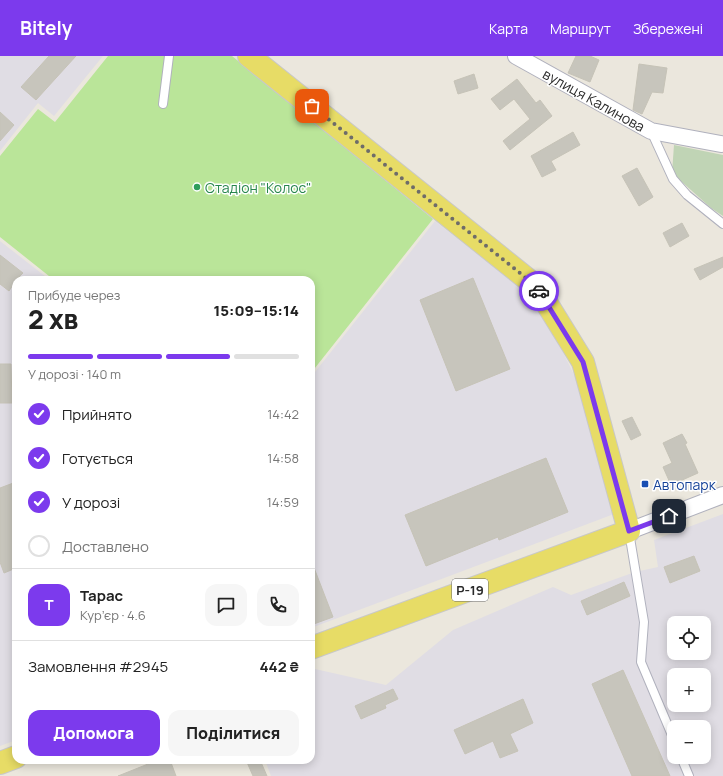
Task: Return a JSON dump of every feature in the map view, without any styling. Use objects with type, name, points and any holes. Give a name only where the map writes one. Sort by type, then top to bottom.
[{"type":"main road","points":[[250,56],[536,286],[583,362],[629,531]]},
{"type":"main road","name":"Р-19","points":[[315,647],[629,531]]},
{"type":"main road","points":[[0,763],[12,758]]},
{"type":"street","name":"вулиця Калинова","points":[[516,56],[651,131],[722,144]]},
{"type":"street","points":[[629,531],[723,495]]},
{"type":"lane","points":[[163,104],[169,56]]},
{"type":"lane","name":"вулиця Калинова","points":[[651,131],[672,179],[687,195],[723,224]]},
{"type":"lane","points":[[629,531],[644,622],[641,662],[667,723]]},
{"type":"lane","points":[[684,764],[689,776]]},
{"type":"shaded area","points":[[0,56],[103,56],[54,116],[38,103],[0,151]]},
{"type":"shaded area","points":[[435,221],[522,289],[554,334],[578,383],[614,514],[315,626],[315,372]]},
{"type":"shaded area","points":[[0,241],[45,276],[12,276],[12,742],[0,746]]},
{"type":"shaded area","points":[[723,514],[723,776],[271,776],[266,764],[315,764],[315,669],[386,685],[453,630],[553,587],[571,595],[635,572],[658,567],[654,540]]},
{"type":"green space","name":"Стадіон \"Колос\"","points":[[108,56],[232,56],[433,219],[315,368],[315,276],[49,276],[0,237],[0,156],[38,109],[55,122]]},
{"type":"green space","points":[[674,145],[723,155],[723,216],[711,208],[672,173]]},
{"type":"building","points":[[49,56],[76,56],[36,100],[21,87]]},
{"type":"building","points":[[576,56],[590,56],[599,60],[590,82],[568,73]]},
{"type":"building","points":[[639,64],[667,68],[663,93],[652,92],[642,114],[633,110]]},
{"type":"building","points":[[474,74],[478,88],[458,94],[454,81]]},
{"type":"building","points":[[517,79],[536,103],[540,100],[552,116],[510,150],[503,141],[530,119],[514,99],[500,110],[491,99]]},
{"type":"building","points":[[0,112],[14,125],[0,141]]},
{"type":"building","points":[[573,132],[580,145],[551,161],[556,170],[542,177],[531,156]]},
{"type":"building","points":[[637,168],[653,197],[639,206],[622,176]]},
{"type":"building","points":[[682,223],[689,236],[670,247],[663,233]]},
{"type":"building","points":[[0,255],[23,273],[20,276],[12,276],[12,286],[9,291],[0,284]]},
{"type":"building","points":[[723,257],[723,267],[700,280],[694,269]]},
{"type":"building","points":[[473,278],[510,369],[456,391],[420,300]]},
{"type":"building","points":[[0,364],[11,364],[12,403],[0,403]]},
{"type":"building","points":[[632,417],[641,435],[631,440],[622,421]]},
{"type":"building","points":[[682,434],[687,443],[685,444],[698,473],[671,485],[663,467],[672,463],[663,443]]},
{"type":"building","points":[[546,458],[568,512],[499,540],[498,537],[426,566],[405,515]]},
{"type":"building","points":[[12,484],[12,570],[4,573],[0,562],[0,488]]},
{"type":"building","points":[[694,556],[700,571],[670,583],[664,567]]},
{"type":"building","points":[[315,570],[333,617],[315,624]]},
{"type":"building","points":[[624,582],[630,596],[587,615],[581,601]]},
{"type":"building","points":[[623,670],[670,776],[632,776],[592,684]]},
{"type":"building","points":[[393,689],[398,699],[385,705],[386,708],[361,719],[355,706]]},
{"type":"building","points":[[523,699],[533,723],[510,734],[518,751],[500,758],[493,741],[465,754],[454,730]]},
{"type":"building","points":[[148,764],[172,764],[176,776],[118,776]]},
{"type":"building","points":[[248,764],[262,764],[267,776],[253,776]]},
{"type":"way so far","points":[[312,106],[536,286],[539,291]]},
{"type":"place","name":"Стадіон \"Колос\"","points":[[197,187]]},
{"type":"place","name":"Автопарк","points":[[645,484]]},
{"type":"route","points":[[539,291],[583,362],[629,531],[669,516]]}]
